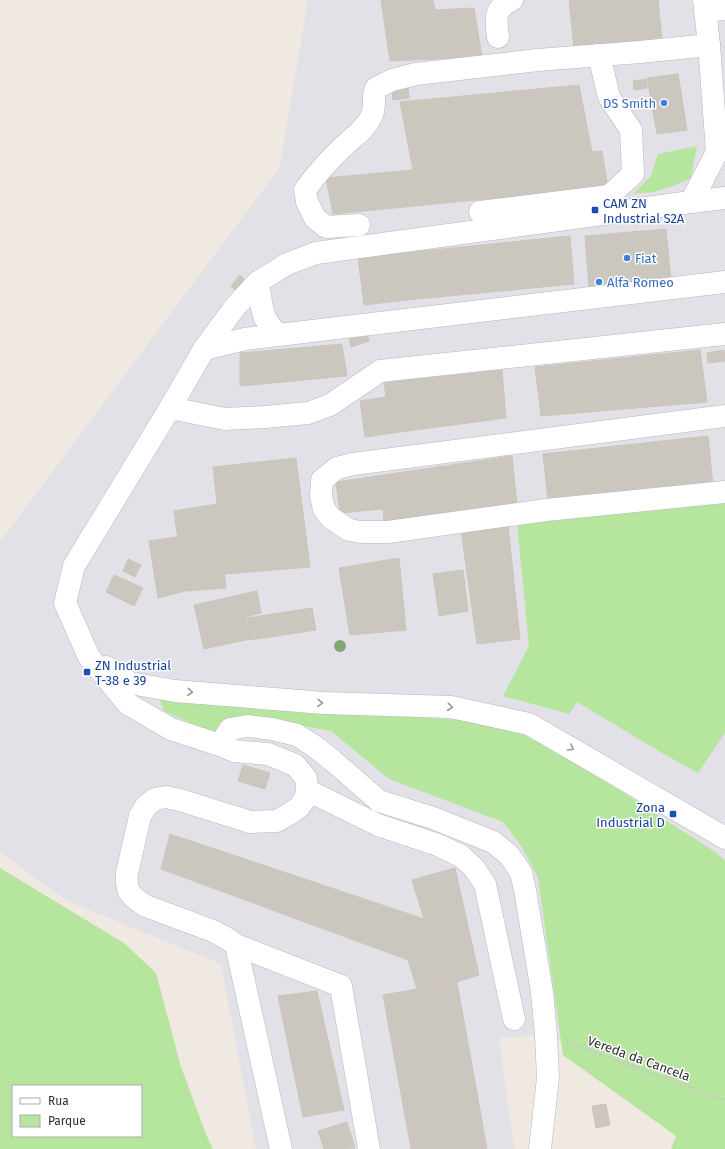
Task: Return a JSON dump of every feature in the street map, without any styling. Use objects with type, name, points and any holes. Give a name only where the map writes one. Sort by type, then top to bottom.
[{"type":"lane","points":[[498,37],[496,17],[499,10],[506,3],[512,0]]},
{"type":"lane","points":[[691,202],[721,156],[709,45],[711,7]]},
{"type":"lane","points":[[359,225],[326,227],[315,218],[307,202],[305,190],[333,156],[362,131],[372,117],[374,109],[373,94],[376,88],[392,80],[416,74],[538,60],[709,45]]},
{"type":"lane","points":[[480,212],[609,196],[633,174],[631,130],[609,97],[599,55]]},
{"type":"lane","points":[[369,1149],[341,986],[236,946],[228,939],[213,931],[146,906],[139,902],[127,889],[127,873],[140,816],[146,806],[155,799],[166,797],[180,800],[250,822],[277,821],[291,814],[305,799],[307,790],[306,778],[295,765],[268,754],[234,752],[220,745],[171,729],[128,704],[89,657],[65,602],[74,566],[204,350],[235,307],[258,282],[287,264],[316,253],[725,198]]},
{"type":"lane","points":[[258,282],[265,318],[277,335]]},
{"type":"lane","points":[[204,350],[245,339],[725,282]]},
{"type":"lane","points":[[170,408],[225,419],[265,418],[308,413],[330,405],[380,370],[725,334]]},
{"type":"lane","points":[[725,416],[353,464],[337,468],[322,480],[321,496],[324,509],[331,518],[349,530],[361,532],[388,532],[546,510],[725,492]]},
{"type":"lane","points":[[89,657],[130,682],[175,691],[324,703],[451,707],[529,724],[725,838]]},
{"type":"lane","points":[[220,745],[230,729],[248,726],[272,729],[297,735],[332,760],[379,801],[433,818],[493,842],[509,855],[516,864],[525,890],[542,992],[548,1078],[540,1149]]},
{"type":"lane","points":[[307,790],[378,825],[438,845],[461,856],[474,868],[485,884],[514,1019]]},
{"type":"lane","points":[[236,946],[281,1149]]},
{"type":"path","name":"Vereda da Cancela","points":[[546,1035],[725,1100]]},
{"type":"shaded area","points":[[308,0],[725,0],[725,1117],[546,1035],[499,1038],[514,1149],[256,1149],[221,964],[67,901],[0,852],[0,542],[280,167]]},
{"type":"green space","points":[[697,146],[691,178],[673,186],[653,192],[633,194],[651,176],[658,154]]},
{"type":"green space","points":[[725,501],[725,733],[698,773],[577,702],[569,714],[503,696],[529,646],[517,523]]},
{"type":"green space","points":[[159,698],[458,720],[518,732],[585,768],[715,852],[725,860],[725,1149],[671,1149],[676,1136],[563,1055],[538,878],[522,847],[503,822],[389,779],[331,731],[259,718],[228,735],[199,727],[164,711]]},
{"type":"green space","points":[[0,868],[124,943],[156,973],[181,1067],[213,1149],[0,1149]]},
{"type":"building","points":[[381,0],[433,0],[435,10],[474,8],[482,57],[390,61]]},
{"type":"building","points":[[658,0],[662,40],[574,48],[569,1]]},
{"type":"building","points":[[678,74],[687,130],[657,134],[647,78]]},
{"type":"building","points":[[646,79],[647,88],[634,90],[633,81]]},
{"type":"building","points":[[407,80],[409,98],[393,100],[391,81]]},
{"type":"building","points":[[579,85],[592,152],[602,151],[608,187],[333,214],[326,178],[413,170],[400,102]]},
{"type":"building","name":"Fiat","points":[[666,229],[671,280],[589,288],[585,236]]},
{"type":"building","points":[[570,236],[574,284],[407,300],[403,253]]},
{"type":"building","points":[[403,253],[407,300],[364,305],[358,258]]},
{"type":"building","points":[[240,275],[244,279],[235,290],[231,286]]},
{"type":"building","points":[[367,332],[369,341],[351,347],[349,338]]},
{"type":"building","points":[[342,344],[347,376],[240,386],[240,353]]},
{"type":"building","points":[[700,350],[707,402],[541,416],[535,367]]},
{"type":"building","points":[[724,350],[725,361],[708,363],[707,353]]},
{"type":"building","points":[[502,370],[506,418],[422,429],[417,379]]},
{"type":"building","points":[[417,379],[422,429],[365,437],[360,401],[386,397],[384,383]]},
{"type":"building","points":[[708,436],[713,486],[548,501],[543,454]]},
{"type":"building","points":[[512,456],[517,505],[384,522],[383,509],[340,513],[336,482]]},
{"type":"building","points":[[296,458],[310,567],[225,574],[213,467]]},
{"type":"building","points":[[217,504],[226,588],[185,591],[174,511]]},
{"type":"building","points":[[508,525],[520,639],[477,644],[461,530]]},
{"type":"building","points":[[178,537],[185,591],[158,598],[149,541]]},
{"type":"building","points":[[399,558],[406,630],[350,635],[339,568]]},
{"type":"building","points":[[128,559],[141,565],[135,577],[123,571]]},
{"type":"building","points":[[463,570],[468,611],[439,616],[433,574]]},
{"type":"building","points":[[114,575],[143,588],[134,606],[106,592]]},
{"type":"building","points":[[257,591],[261,613],[245,617],[250,639],[204,649],[194,605]]},
{"type":"building","points":[[312,608],[316,630],[250,640],[247,618]]},
{"type":"building","points":[[243,765],[270,773],[265,789],[238,781]]},
{"type":"building","points":[[170,834],[424,919],[412,880],[455,868],[479,975],[457,982],[417,989],[408,960],[161,869]]},
{"type":"building","points":[[457,982],[487,1149],[411,1149],[383,995]]},
{"type":"building","points":[[317,991],[344,1110],[303,1117],[278,996]]},
{"type":"building","points":[[606,1104],[610,1125],[596,1128],[592,1106]]},
{"type":"building","points":[[347,1122],[355,1148],[324,1149],[318,1131]]},
{"type":"place","name":"DS Smith","points":[[664,103]]},
{"type":"place","name":"CAM ZN Industrial S2A","points":[[595,210]]},
{"type":"place","name":"Fiat","points":[[627,258]]},
{"type":"place","name":"Alfa Romeo","points":[[599,282]]},
{"type":"place","name":"ZN Industrial T-38 e 39","points":[[87,672]]},
{"type":"place","name":"Zona Industrial D","points":[[673,814]]}]
